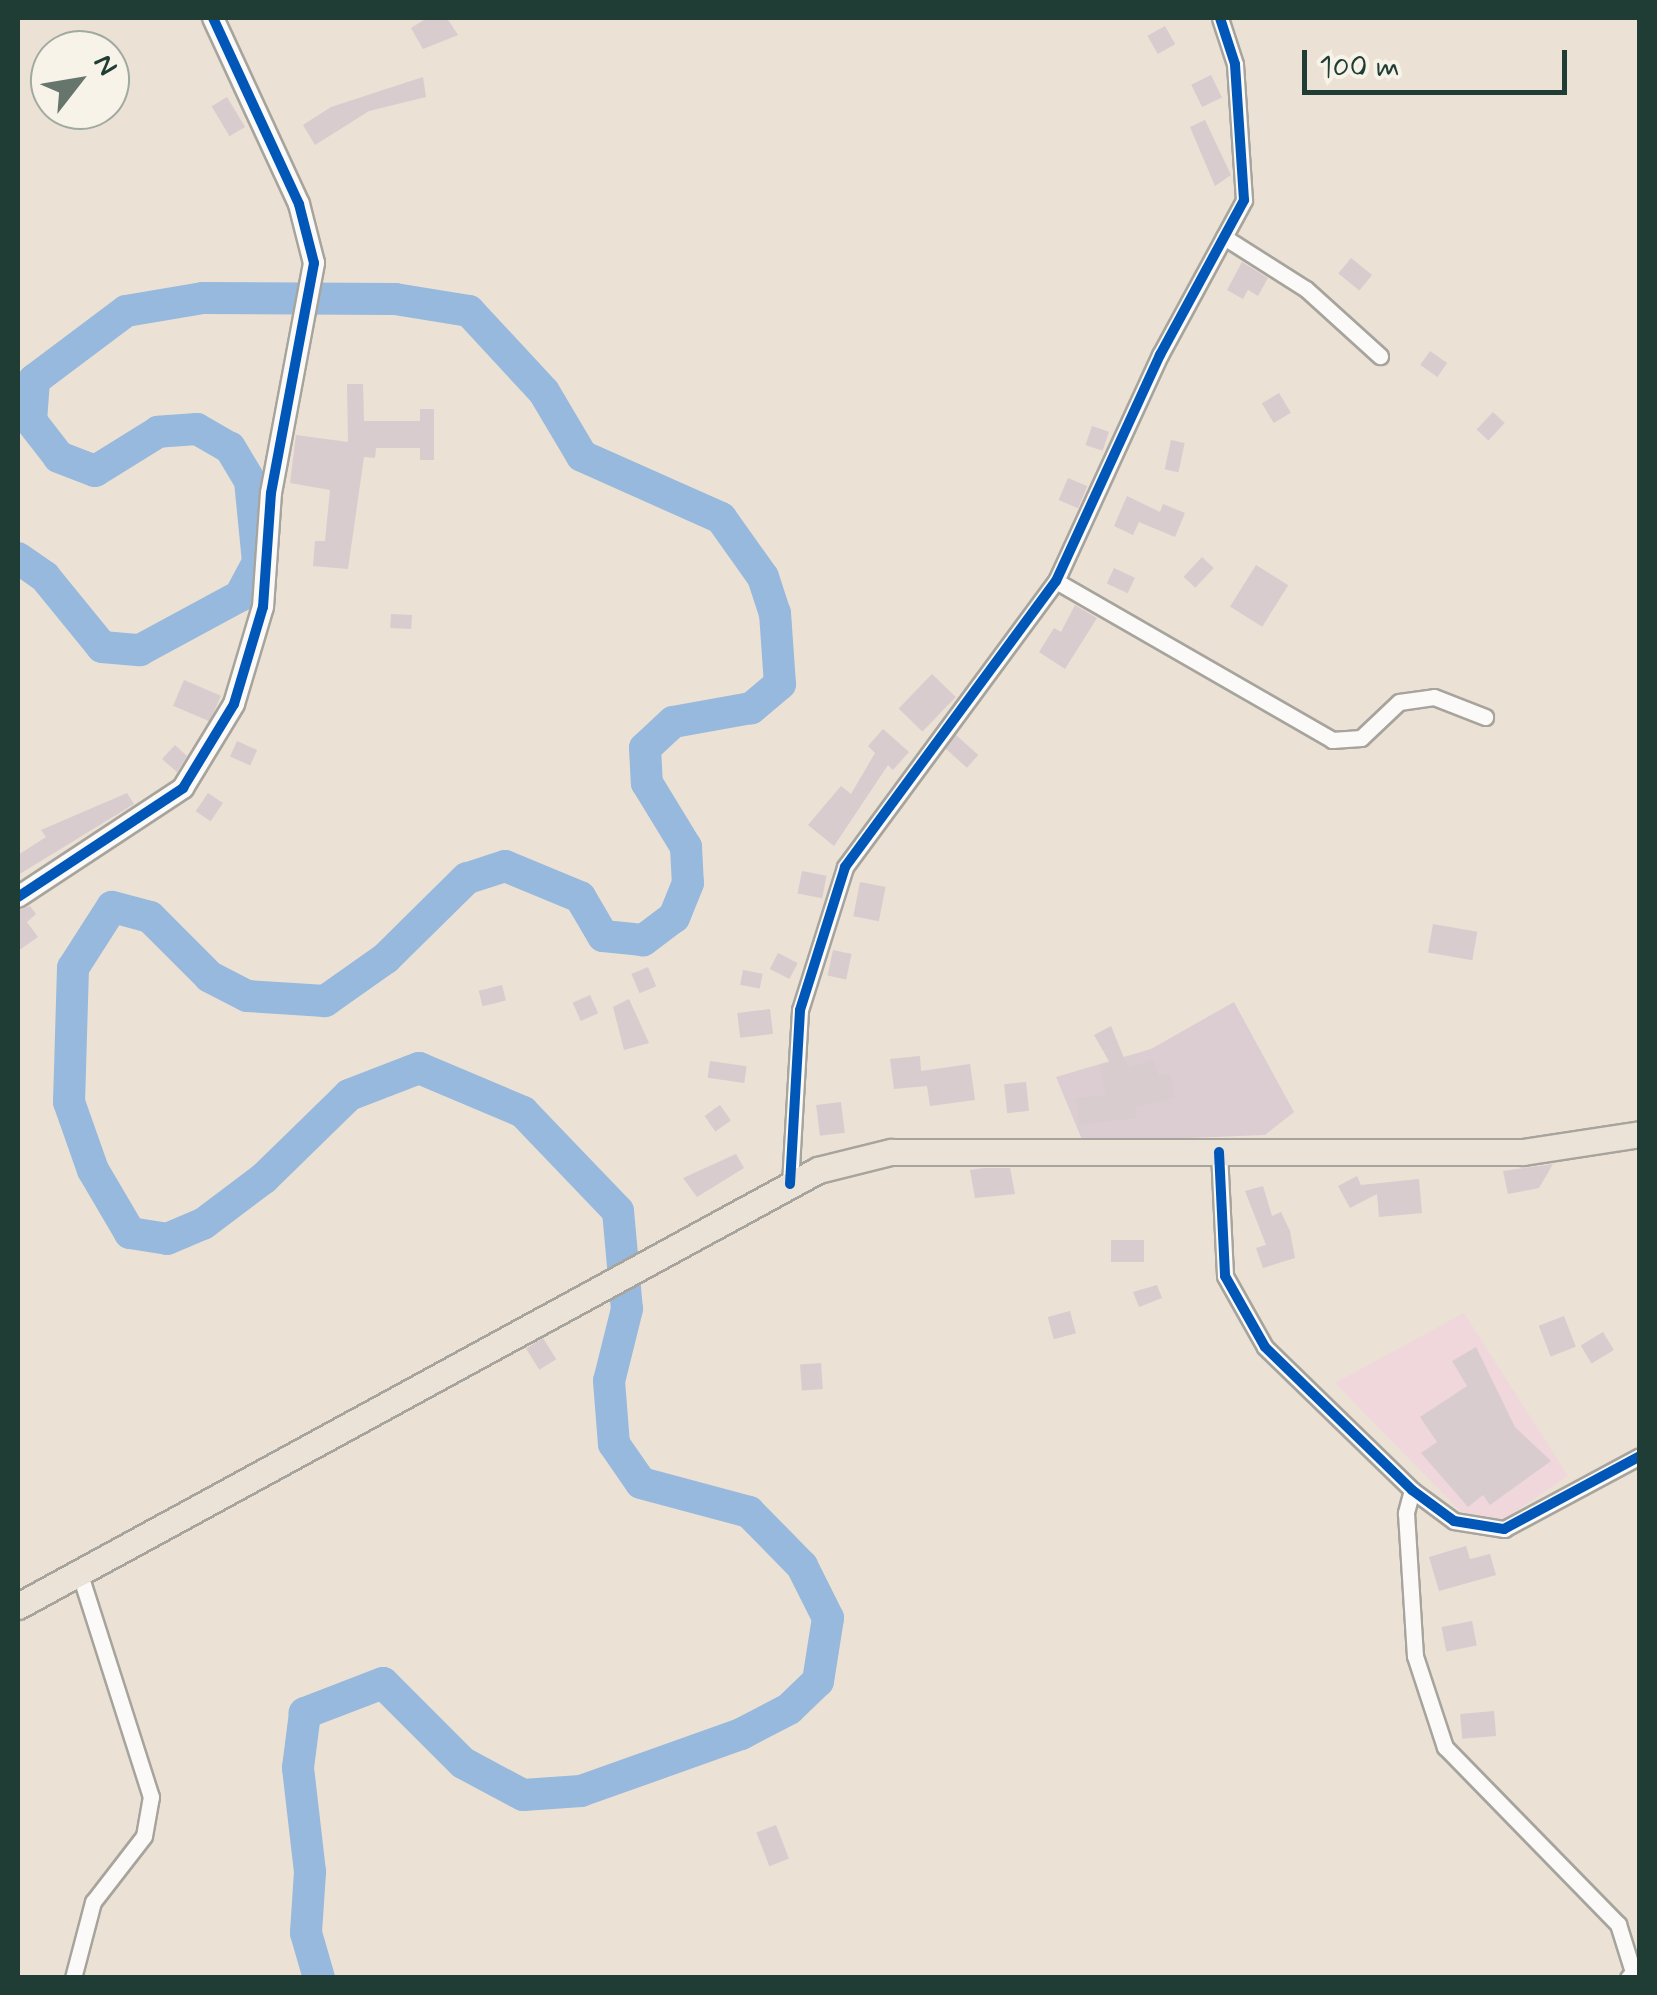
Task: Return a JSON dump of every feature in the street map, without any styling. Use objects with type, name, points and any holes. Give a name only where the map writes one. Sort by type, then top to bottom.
[{"type":"main road","points":[[18,1606],[660,1252],[818,1170],[891,1152],[1523,1152],[1640,1134]]},
{"type":"street","points":[[18,897],[183,788],[234,704],[263,607],[271,494],[314,263],[299,204],[213,18]]},
{"type":"street","points":[[790,1184],[800,1010],[846,868],[1056,581],[1160,355],[1244,200],[1235,64],[1220,18]]},
{"type":"street","points":[[1224,236],[1306,289],[1380,356]]},
{"type":"street","points":[[1056,581],[1332,740],[1361,738],[1399,702],[1434,698],[1485,717]]},
{"type":"street","points":[[1219,1152],[1225,1276],[1265,1347],[1412,1490],[1454,1521],[1504,1529],[1640,1456]]},
{"type":"street","points":[[1412,1490],[1406,1513],[1415,1656],[1446,1748],[1618,1924],[1633,1972],[1628,1978]]},
{"type":"street","points":[[73,1978],[93,1902],[144,1836],[152,1797],[79,1572]]},
{"type":"shaded area","points":[[1234,1002],[1294,1112],[1265,1135],[1083,1142],[1056,1077],[1151,1049]]},
{"type":"shaded area","points":[[1464,1313],[1568,1476],[1498,1523],[1461,1512],[1335,1383]]},
{"type":"building","points":[[427,18],[447,18],[458,35],[423,49],[411,28]]},
{"type":"building","points":[[1165,26],[1175,44],[1158,54],[1148,36]]},
{"type":"building","points":[[1211,75],[1222,97],[1202,107],[1191,85]]},
{"type":"building","points":[[423,77],[426,97],[369,111],[315,145],[303,125],[331,107]]},
{"type":"building","points":[[227,97],[245,127],[230,136],[212,106]]},
{"type":"building","points":[[1205,120],[1231,175],[1215,186],[1190,127]]},
{"type":"building","points":[[1351,258],[1372,275],[1359,291],[1338,274]]},
{"type":"building","points":[[1242,262],[1268,278],[1258,296],[1248,290],[1243,299],[1227,290]]},
{"type":"building","points":[[1430,351],[1447,363],[1437,377],[1420,365]]},
{"type":"building","points":[[347,384],[363,384],[364,421],[420,421],[420,409],[434,409],[434,460],[420,460],[420,448],[376,448],[375,458],[364,457],[348,569],[313,566],[315,541],[325,541],[330,490],[290,483],[296,435],[348,442]]},
{"type":"building","points":[[1279,393],[1291,413],[1274,423],[1262,403]]},
{"type":"building","points":[[1493,412],[1505,423],[1488,440],[1477,430]]},
{"type":"building","points":[[1092,426],[1109,432],[1103,451],[1085,445]]},
{"type":"building","points":[[1171,440],[1185,443],[1178,472],[1165,469]]},
{"type":"building","points":[[1068,478],[1087,486],[1078,508],[1059,500]]},
{"type":"building","points":[[1127,496],[1160,512],[1163,504],[1185,513],[1175,537],[1139,522],[1133,535],[1114,526]]},
{"type":"building","points":[[1202,557],[1214,568],[1195,588],[1184,577]]},
{"type":"building","points":[[1256,565],[1288,585],[1262,627],[1230,607]]},
{"type":"building","points":[[1114,568],[1135,578],[1128,593],[1107,583]]},
{"type":"building","points":[[1075,605],[1097,618],[1065,669],[1039,652],[1054,628],[1061,632]]},
{"type":"building","points":[[391,614],[412,615],[411,629],[390,628]]},
{"type":"building","points":[[932,674],[956,697],[922,731],[899,709]]},
{"type":"building","points":[[184,680],[221,696],[210,721],[173,706]]},
{"type":"building","points":[[883,729],[909,752],[893,770],[888,765],[834,846],[808,825],[841,786],[851,794],[875,753],[868,746]]},
{"type":"building","points":[[956,735],[978,755],[967,768],[945,748]]},
{"type":"building","points":[[237,741],[257,750],[250,765],[230,757]]},
{"type":"building","points":[[175,745],[187,756],[177,772],[162,759]]},
{"type":"building","points":[[127,793],[134,804],[18,875],[18,855],[46,837],[41,830]]},
{"type":"building","points":[[208,793],[223,803],[211,821],[196,811]]},
{"type":"building","points":[[802,871],[827,876],[822,898],[798,894]]},
{"type":"building","points":[[860,882],[886,887],[879,921],[853,916]]},
{"type":"building","points":[[30,906],[36,914],[27,922],[38,937],[18,951],[18,911]]},
{"type":"building","points":[[1433,924],[1477,932],[1472,960],[1428,953]]},
{"type":"building","points":[[833,950],[852,954],[846,979],[828,975]]},
{"type":"building","points":[[778,953],[798,963],[789,979],[770,969]]},
{"type":"building","points":[[648,967],[656,986],[640,993],[631,974]]},
{"type":"building","points":[[743,970],[763,974],[760,989],[740,985]]},
{"type":"building","points":[[502,985],[506,1001],[483,1006],[479,991]]},
{"type":"building","points":[[590,995],[598,1013],[581,1021],[573,1003]]},
{"type":"building","points":[[629,999],[649,1043],[624,1050],[613,1007]]},
{"type":"building","points":[[770,1009],[773,1034],[740,1038],[737,1013]]},
{"type":"building","points":[[1111,1026],[1128,1068],[1153,1059],[1159,1076],[1170,1074],[1175,1098],[1135,1107],[1136,1118],[1079,1125],[1076,1098],[1106,1095],[1099,1066],[1110,1063],[1094,1035]]},
{"type":"building","points":[[920,1056],[921,1071],[970,1064],[975,1100],[930,1106],[927,1086],[894,1089],[890,1059]]},
{"type":"building","points":[[710,1061],[747,1066],[744,1083],[708,1078]]},
{"type":"building","points":[[1026,1082],[1029,1111],[1007,1113],[1004,1084]]},
{"type":"building","points":[[841,1102],[845,1133],[820,1136],[816,1105]]},
{"type":"building","points":[[720,1105],[731,1121],[715,1131],[704,1116]]},
{"type":"building","points":[[736,1154],[744,1168],[697,1197],[683,1178]]},
{"type":"building","points":[[1553,1164],[1539,1188],[1508,1194],[1503,1171]]},
{"type":"building","points":[[1010,1168],[1015,1194],[975,1198],[970,1170]]},
{"type":"building","points":[[1357,1176],[1361,1185],[1419,1179],[1422,1213],[1379,1217],[1377,1194],[1350,1208],[1338,1186]]},
{"type":"building","points":[[1263,1186],[1272,1216],[1281,1212],[1290,1231],[1295,1258],[1263,1268],[1256,1248],[1266,1245],[1245,1191]]},
{"type":"building","points":[[1111,1240],[1144,1240],[1144,1262],[1111,1262]]},
{"type":"building","points":[[1157,1285],[1162,1298],[1139,1307],[1133,1292]]},
{"type":"building","points":[[1070,1311],[1076,1333],[1054,1339],[1048,1317]]},
{"type":"building","points":[[1564,1316],[1576,1347],[1551,1356],[1539,1326]]},
{"type":"building","points":[[1603,1332],[1614,1350],[1592,1363],[1581,1345]]},
{"type":"building","points":[[543,1338],[556,1359],[539,1370],[526,1349]]},
{"type":"building","points":[[1476,1347],[1515,1427],[1551,1461],[1490,1505],[1483,1495],[1468,1507],[1421,1453],[1437,1442],[1420,1417],[1467,1386],[1452,1361]]},
{"type":"building","points":[[821,1363],[823,1389],[802,1390],[800,1364]]},
{"type":"building","points":[[1466,1546],[1470,1559],[1490,1554],[1496,1575],[1439,1591],[1429,1557]]},
{"type":"building","points":[[1472,1621],[1477,1646],[1446,1651],[1442,1627]]},
{"type":"building","points":[[1494,1711],[1496,1736],[1462,1739],[1460,1714]]},
{"type":"building","points":[[776,1825],[789,1859],[769,1866],[756,1833]]},
{"type":"waterway","points":[[18,558],[45,577],[102,647],[140,650],[240,596],[258,562],[250,481],[230,448],[197,429],[158,432],[95,471],[59,457],[31,421],[34,380],[126,311],[203,298],[395,299],[469,311],[544,392],[582,456],[721,518],[763,577],[775,613],[780,684],[751,708],[673,722],[645,748],[647,783],[686,847],[688,883],[674,917],[643,940],[603,936],[580,897],[505,866],[467,878],[386,958],[325,1001],[247,996],[210,977],[150,917],[112,907],[73,968],[69,1102],[93,1170],[130,1233],[167,1239],[203,1224],[264,1178],[349,1095],[419,1068],[523,1112],[618,1211],[627,1309],[609,1381],[614,1444],[641,1483],[749,1512],[802,1566],[828,1618],[818,1681],[789,1709],[741,1734],[581,1791],[523,1795],[463,1763],[383,1683],[305,1713],[298,1768],[310,1872],[306,1933],[319,1978]]},
{"type":"cycle path","points":[[18,897],[183,788],[234,704],[263,607],[271,493],[314,263],[299,204],[213,18]]},
{"type":"cycle path","points":[[790,1184],[800,1010],[845,867],[1056,581],[1160,355],[1244,200],[1235,64],[1220,18]]},
{"type":"cycle path","points":[[1219,1152],[1225,1276],[1265,1347],[1412,1490],[1454,1521],[1504,1529],[1640,1456]]}]
